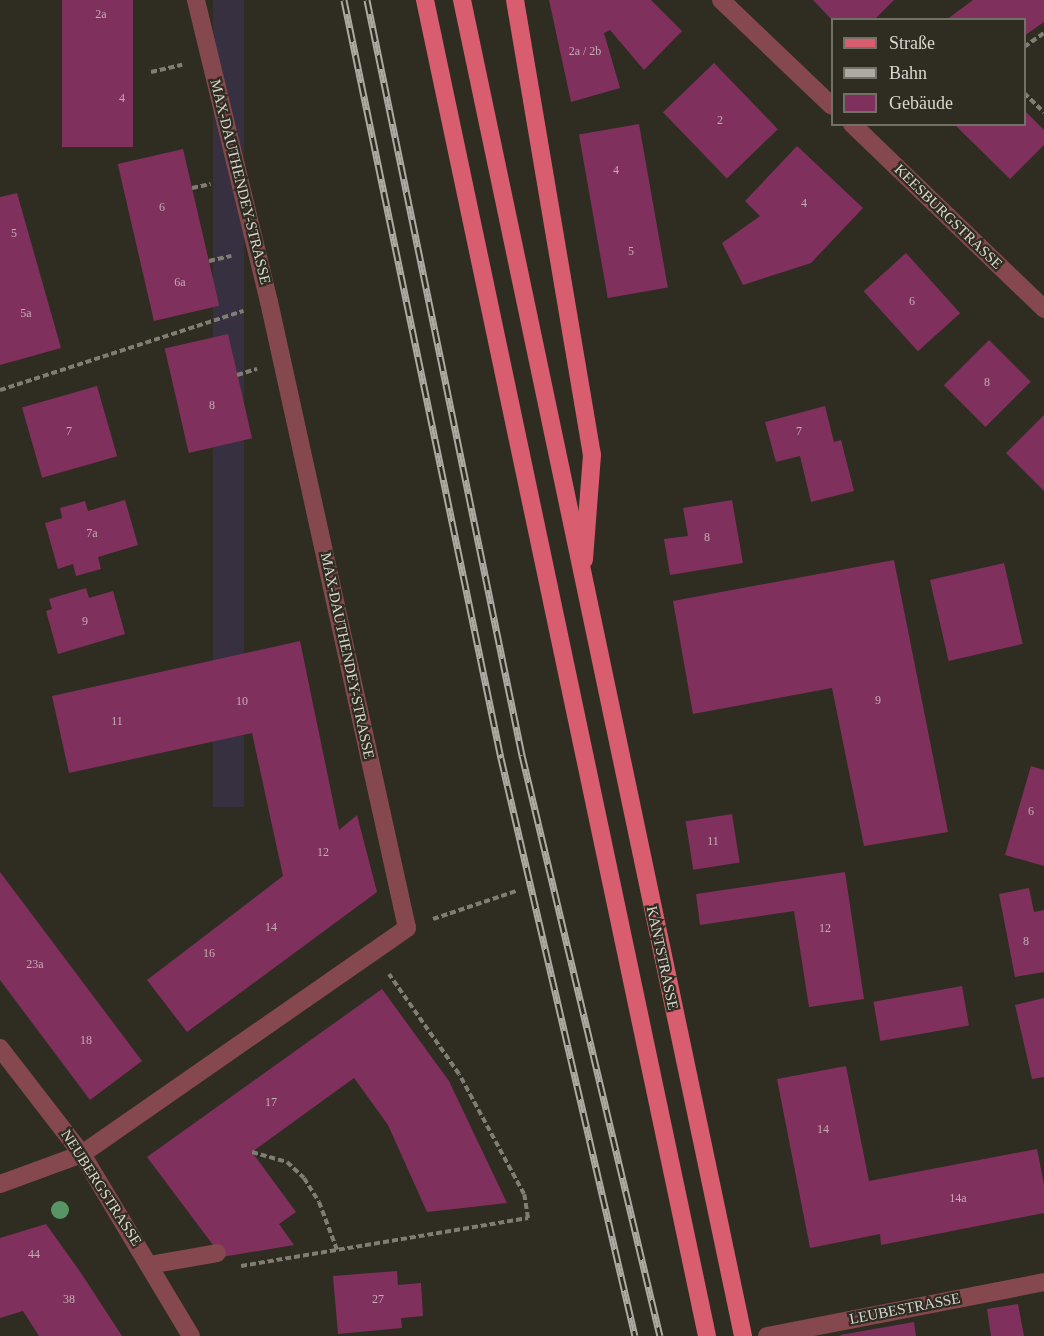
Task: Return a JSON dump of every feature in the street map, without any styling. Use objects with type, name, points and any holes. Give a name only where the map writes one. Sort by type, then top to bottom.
[{"type":"main road","points":[[425,0],[707,1336]]},
{"type":"main road","name":"KANTSTRASSE","points":[[462,0],[743,1336]]},
{"type":"main road","points":[[515,0],[592,454],[583,580]]},
{"type":"street","name":"MAX-DAUTHENDEY-STRASSE","points":[[196,0],[269,302],[407,928]]},
{"type":"street","points":[[722,0],[831,105]]},
{"type":"street","name":"KEESBURGSTRASSE","points":[[854,126],[1044,309]]},
{"type":"street","points":[[0,1184],[82,1154],[407,928]]},
{"type":"street","name":"NEUBERGSTRASSE","points":[[0,1048],[82,1154],[191,1336]]},
{"type":"street","points":[[149,1265],[216,1252]]},
{"type":"street","name":"LEUBESTRASSE","points":[[767,1336],[1044,1282]]},
{"type":"path","points":[[1026,46],[1044,33]]},
{"type":"path","points":[[1026,95],[1044,112]]},
{"type":"path","points":[[0,390],[269,302]]},
{"type":"path","points":[[407,928],[516,891]]},
{"type":"path","points":[[237,1267],[528,1218],[524,1194],[459,1074],[373,951]]},
{"type":"path","points":[[252,1152],[287,1162],[304,1178],[319,1202],[338,1250]]},
{"type":"shaded area","points":[[213,0],[244,0],[244,807],[213,807]]},
{"type":"building","points":[[62,0],[133,0],[133,147],[62,147]]},
{"type":"building","points":[[549,0],[651,0],[682,31],[644,70],[610,30],[604,33],[620,88],[571,102]]},
{"type":"building","points":[[813,0],[894,0],[876,18],[831,19]]},
{"type":"building","points":[[973,0],[1044,0],[1044,22],[1026,35],[1026,18],[949,18]]},
{"type":"building","points":[[714,63],[778,129],[727,179],[663,112]]},
{"type":"building","points":[[1026,112],[1044,130],[1044,145],[1010,179],[956,126],[1026,126]]},
{"type":"building","points":[[639,124],[668,287],[608,298],[579,135]]},
{"type":"building","points":[[797,146],[863,208],[811,263],[743,285],[722,243],[760,216],[745,201]]},
{"type":"building","points":[[183,149],[219,306],[154,321],[118,164]]},
{"type":"building","points":[[17,193],[61,348],[0,365],[0,197]]},
{"type":"building","points":[[906,253],[960,313],[918,351],[864,291]]},
{"type":"building","points":[[228,334],[252,438],[189,453],[165,349]]},
{"type":"building","points":[[989,340],[1031,382],[985,427],[944,385]]},
{"type":"building","points":[[97,386],[117,456],[42,478],[22,407]]},
{"type":"building","points":[[825,406],[834,442],[841,440],[854,491],[811,502],[800,456],[776,462],[765,422]]},
{"type":"building","points":[[1044,415],[1044,491],[1006,453]]},
{"type":"building","points":[[125,500],[138,545],[98,557],[101,569],[76,576],[73,564],[58,569],[45,523],[62,518],[60,508],[85,501],[88,511]]},
{"type":"building","points":[[732,500],[743,563],[670,575],[664,539],[688,536],[683,508]]},
{"type":"building","points":[[894,560],[948,832],[864,846],[832,688],[693,714],[673,601]]},
{"type":"building","points":[[1004,563],[1023,644],[949,661],[930,580]]},
{"type":"building","points":[[86,588],[89,598],[113,591],[125,634],[58,654],[46,611],[52,609],[49,599]]},
{"type":"building","points":[[300,641],[339,830],[357,815],[377,892],[187,1032],[147,980],[283,876],[252,733],[69,773],[52,696]]},
{"type":"building","points":[[1031,766],[1044,770],[1044,866],[1005,855]]},
{"type":"building","points":[[732,814],[740,862],[693,870],[686,821]]},
{"type":"building","points":[[0,872],[142,1061],[90,1100],[0,980]]},
{"type":"building","points":[[845,872],[864,999],[809,1007],[794,911],[700,925],[696,894]]},
{"type":"building","points":[[1029,888],[1034,912],[1044,910],[1044,972],[1015,977],[999,894]]},
{"type":"building","points":[[962,986],[969,1025],[880,1041],[873,1002]]},
{"type":"building","points":[[382,989],[449,1081],[507,1203],[427,1212],[388,1125],[354,1078],[252,1152],[296,1212],[279,1224],[294,1245],[222,1257],[147,1157]]},
{"type":"building","points":[[1044,998],[1044,1077],[1032,1079],[1015,1005]]},
{"type":"building","points":[[846,1066],[869,1181],[1037,1149],[1044,1184],[1044,1213],[881,1245],[880,1234],[810,1248],[777,1079]]},
{"type":"building","points":[[46,1224],[122,1336],[39,1336],[23,1311],[0,1318],[0,1238]]},
{"type":"building","points":[[397,1271],[398,1285],[421,1283],[423,1316],[401,1318],[402,1328],[338,1334],[333,1276]]},
{"type":"building","points":[[1018,1304],[1024,1336],[991,1336],[987,1309]]},
{"type":"building","points":[[914,1322],[916,1336],[840,1335]]},
{"type":"railway","points":[[344,0],[501,758],[635,1336]]},
{"type":"railway","points":[[367,0],[522,755],[660,1336]]}]
